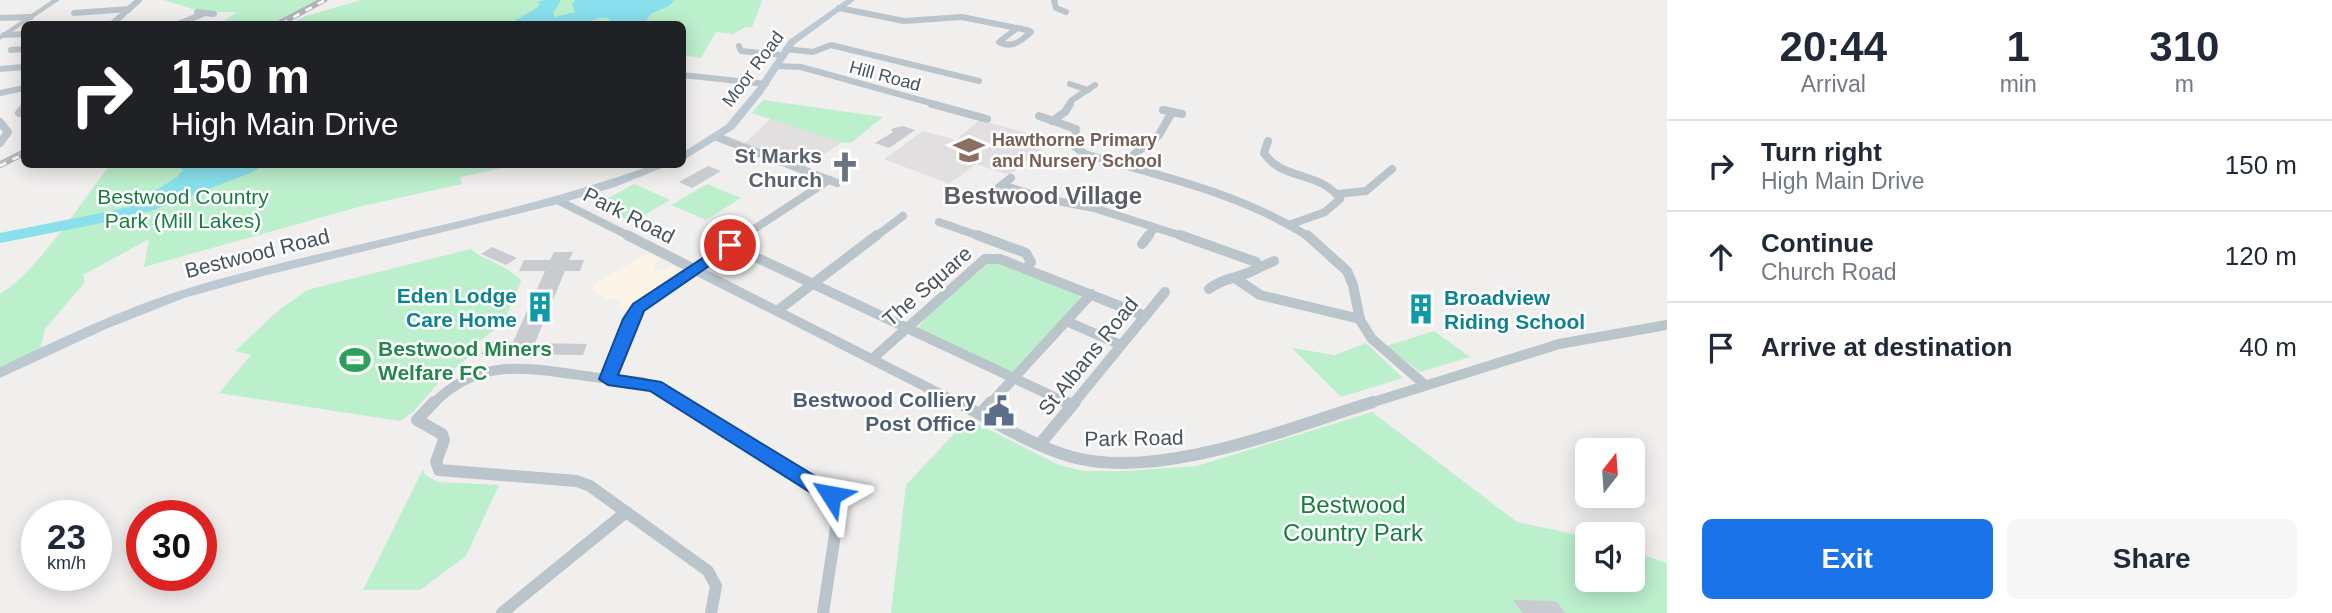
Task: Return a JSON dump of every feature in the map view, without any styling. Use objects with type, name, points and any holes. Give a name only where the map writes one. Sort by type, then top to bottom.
[{"type":"main road","name":"Moor Road","points":[[686,156],[717,137],[741,115],[766,84],[784,52],[812,26],[851,0]]},
{"type":"main road","points":[[559,201],[655,168]]},
{"type":"main road","name":"Bestwood Road","points":[[0,373],[100,326],[178,295],[559,201]]},
{"type":"street","points":[[25,21],[57,0]]},
{"type":"street","points":[[115,21],[139,0]]},
{"type":"street","points":[[1054,0],[1056,8]]},
{"type":"street","points":[[839,8],[904,21],[962,18],[1017,28],[1030,33],[1016,45],[1000,44],[1017,28]]},
{"type":"street","points":[[1048,9],[1056,8],[1066,12]]},
{"type":"street","points":[[67,18],[75,12],[129,9]]},
{"type":"street","points":[[184,21],[200,13],[214,14]]},
{"type":"street","points":[[0,18],[31,17]]},
{"type":"street","points":[[2,36],[21,24]]},
{"type":"street","points":[[2,36],[21,34]]},
{"type":"street","points":[[740,46],[741,51],[813,52],[828,44],[979,81]]},
{"type":"street","points":[[11,50],[21,49]]},
{"type":"street","points":[[801,67],[806,65],[813,52]]},
{"type":"street","name":"Hill Road","points":[[776,66],[801,67],[987,119]]},
{"type":"street","points":[[0,69],[21,67]]},
{"type":"street","points":[[686,76],[766,84]]},
{"type":"street","points":[[1052,121],[1065,112],[1072,100],[1091,87],[1070,84]]},
{"type":"street","points":[[0,93],[21,89]]},
{"type":"street","points":[[1163,110],[1182,114]]},
{"type":"street","points":[[1120,165],[1160,135],[1172,112]]},
{"type":"street","points":[[1039,116],[1076,129],[1077,134],[1073,141],[1077,150],[1231,197],[1289,225],[1335,258],[1348,272],[1360,319],[1375,343],[1424,384]]},
{"type":"street","points":[[0,122],[8,132],[0,143]]},
{"type":"street","points":[[608,379],[635,311],[730,245],[833,182],[717,137]]},
{"type":"street","points":[[1256,143],[1267,143],[1264,156],[1271,164],[1326,185],[1338,194],[1367,191],[1392,169]]},
{"type":"street","points":[[993,192],[1011,178]]},
{"type":"street","points":[[1002,185],[1047,200],[1089,207],[1247,257],[1258,268]]},
{"type":"street","points":[[1289,225],[1338,204],[1338,194]]},
{"type":"street","name":"Park Road","points":[[559,201],[1040,444],[1062,454],[1087,459],[1188,457],[1232,446],[1559,344],[1667,326]]},
{"type":"street","points":[[777,311],[903,216]]},
{"type":"street","points":[[939,222],[959,226],[1026,253],[1031,262],[1026,269]]},
{"type":"street","points":[[1142,244],[1154,229]]},
{"type":"street","points":[[730,245],[1072,405]]},
{"type":"street","name":"The Square","points":[[872,359],[985,259],[1000,259],[1145,316]]},
{"type":"street","points":[[1209,289],[1215,282],[1235,278],[1275,261]]},
{"type":"street","points":[[1235,278],[1260,295],[1316,315],[1360,319]]},
{"type":"street","name":"St Albans Road","points":[[1040,444],[1165,292]]},
{"type":"street","points":[[980,414],[1091,294]]},
{"type":"street","points":[[1066,321],[1121,345]]},
{"type":"street","points":[[711,613],[717,591],[716,581],[708,571],[590,486],[576,481],[439,470],[436,462],[444,440],[442,434],[417,420],[448,389],[479,372],[530,369],[654,386],[831,495],[838,515],[823,613]]},
{"type":"street","points":[[502,613],[626,512]]},
{"type":"shaded area","points":[[771,118],[841,143],[804,168],[744,144]]},
{"type":"shaded area","name":"Hawthorne Primary and Nursery School","points":[[979,120],[1054,140],[1009,175],[976,164],[949,184],[884,159],[923,131],[956,140]]},
{"type":"shaded area","points":[[649,253],[660,260],[655,263],[653,269],[661,271],[673,266],[677,271],[625,311],[619,309],[620,299],[607,299],[592,289],[598,281]]},
{"type":"green space","points":[[164,0],[316,0],[278,21],[225,21],[237,12],[203,12]]},
{"type":"green space","points":[[361,0],[762,2],[752,27],[733,34],[716,32],[701,58],[686,56],[686,21],[296,21]]},
{"type":"green space","points":[[763,100],[883,117],[852,142],[841,143],[752,113]]},
{"type":"green space","name":"Bestwood Country Park (Mill Lakes)","points":[[108,168],[502,168],[460,177],[462,184],[362,206],[144,267],[149,239],[83,275],[85,282],[45,329],[39,353],[0,369],[0,294],[29,269]]},
{"type":"green space","points":[[634,184],[670,200],[632,222],[596,205]]},
{"type":"green space","points":[[707,184],[741,198],[706,220],[671,205]]},
{"type":"green space","points":[[471,249],[513,273],[521,282],[503,324],[481,340],[471,355],[442,379],[413,412],[400,421],[219,393],[251,355],[235,351],[278,311],[307,290]]},
{"type":"green space","points":[[990,262],[997,262],[1079,295],[1080,300],[1014,372],[1007,372],[917,329],[930,313]]},
{"type":"green space","points":[[1434,331],[1470,357],[1420,372],[1386,346]]},
{"type":"green space","points":[[1366,343],[1403,378],[1341,397],[1292,348],[1335,355]]},
{"type":"green space","name":"Bestwood Country Park","points":[[1372,412],[1517,522],[1575,534],[1575,592],[1645,592],[1645,556],[1667,563],[1667,613],[891,613],[906,485],[968,419],[1059,465],[1084,471],[1197,466]]},
{"type":"green space","points":[[423,469],[425,475],[438,482],[499,485],[466,556],[420,590],[363,590]]},
{"type":"water","points":[[561,0],[553,13],[555,17],[575,12],[572,4],[575,0],[674,0],[669,6],[652,13],[645,21],[609,21],[610,19],[604,18],[592,21],[514,21],[538,7],[540,4],[537,2]]},
{"type":"water","points":[[181,168],[259,168],[151,211],[100,220],[103,213],[131,206],[177,177],[183,170]]},
{"type":"building","points":[[903,126],[915,130],[889,148],[875,143],[893,132],[891,129]]},
{"type":"building","points":[[708,166],[721,171],[692,188],[679,182]]},
{"type":"building","points":[[492,247],[517,258],[506,265],[481,254]]},
{"type":"building","name":"Eden Lodge Care Home","points":[[554,252],[573,252],[569,260],[584,260],[580,271],[565,271],[535,343],[587,344],[583,355],[481,354],[487,342],[513,342],[545,271],[519,271],[524,260],[550,260]]},
{"type":"building","name":"Broadview Riding School","points":[[1415,299],[1431,304],[1427,319],[1411,314]]},
{"type":"building","points":[[1513,600],[1556,601],[1565,613],[1522,613]]},
{"type":"waterway","points":[[0,238],[126,213]]},
{"type":"tram line","points":[[280,21],[319,0]]},
{"type":"tram line","points":[[0,162],[21,152]]},
{"type":"railway","points":[[286,21],[325,0]]},
{"type":"railway","points":[[0,166],[21,156]]},
{"type":"place","name":"Hawthorne Primary and Nursery School","points":[[969,150]]},
{"type":"place","name":"St Marks Church","points":[[845,167]]},
{"type":"place","name":"Eden Lodge Care Home","points":[[540,307]]},
{"type":"place","name":"Broadview Riding School","points":[[1421,309]]},
{"type":"place","name":"Bestwood Miners Welfare FC","points":[[355,360]]},
{"type":"place","name":"Bestwood Colliery Post Office","points":[[999,411]]},
{"type":"district","name":"Bestwood Village","points":[[1043,195]]},
{"type":"route","points":[[730,245],[638,307],[608,379],[643,382],[654,386],[831,495]]}]
